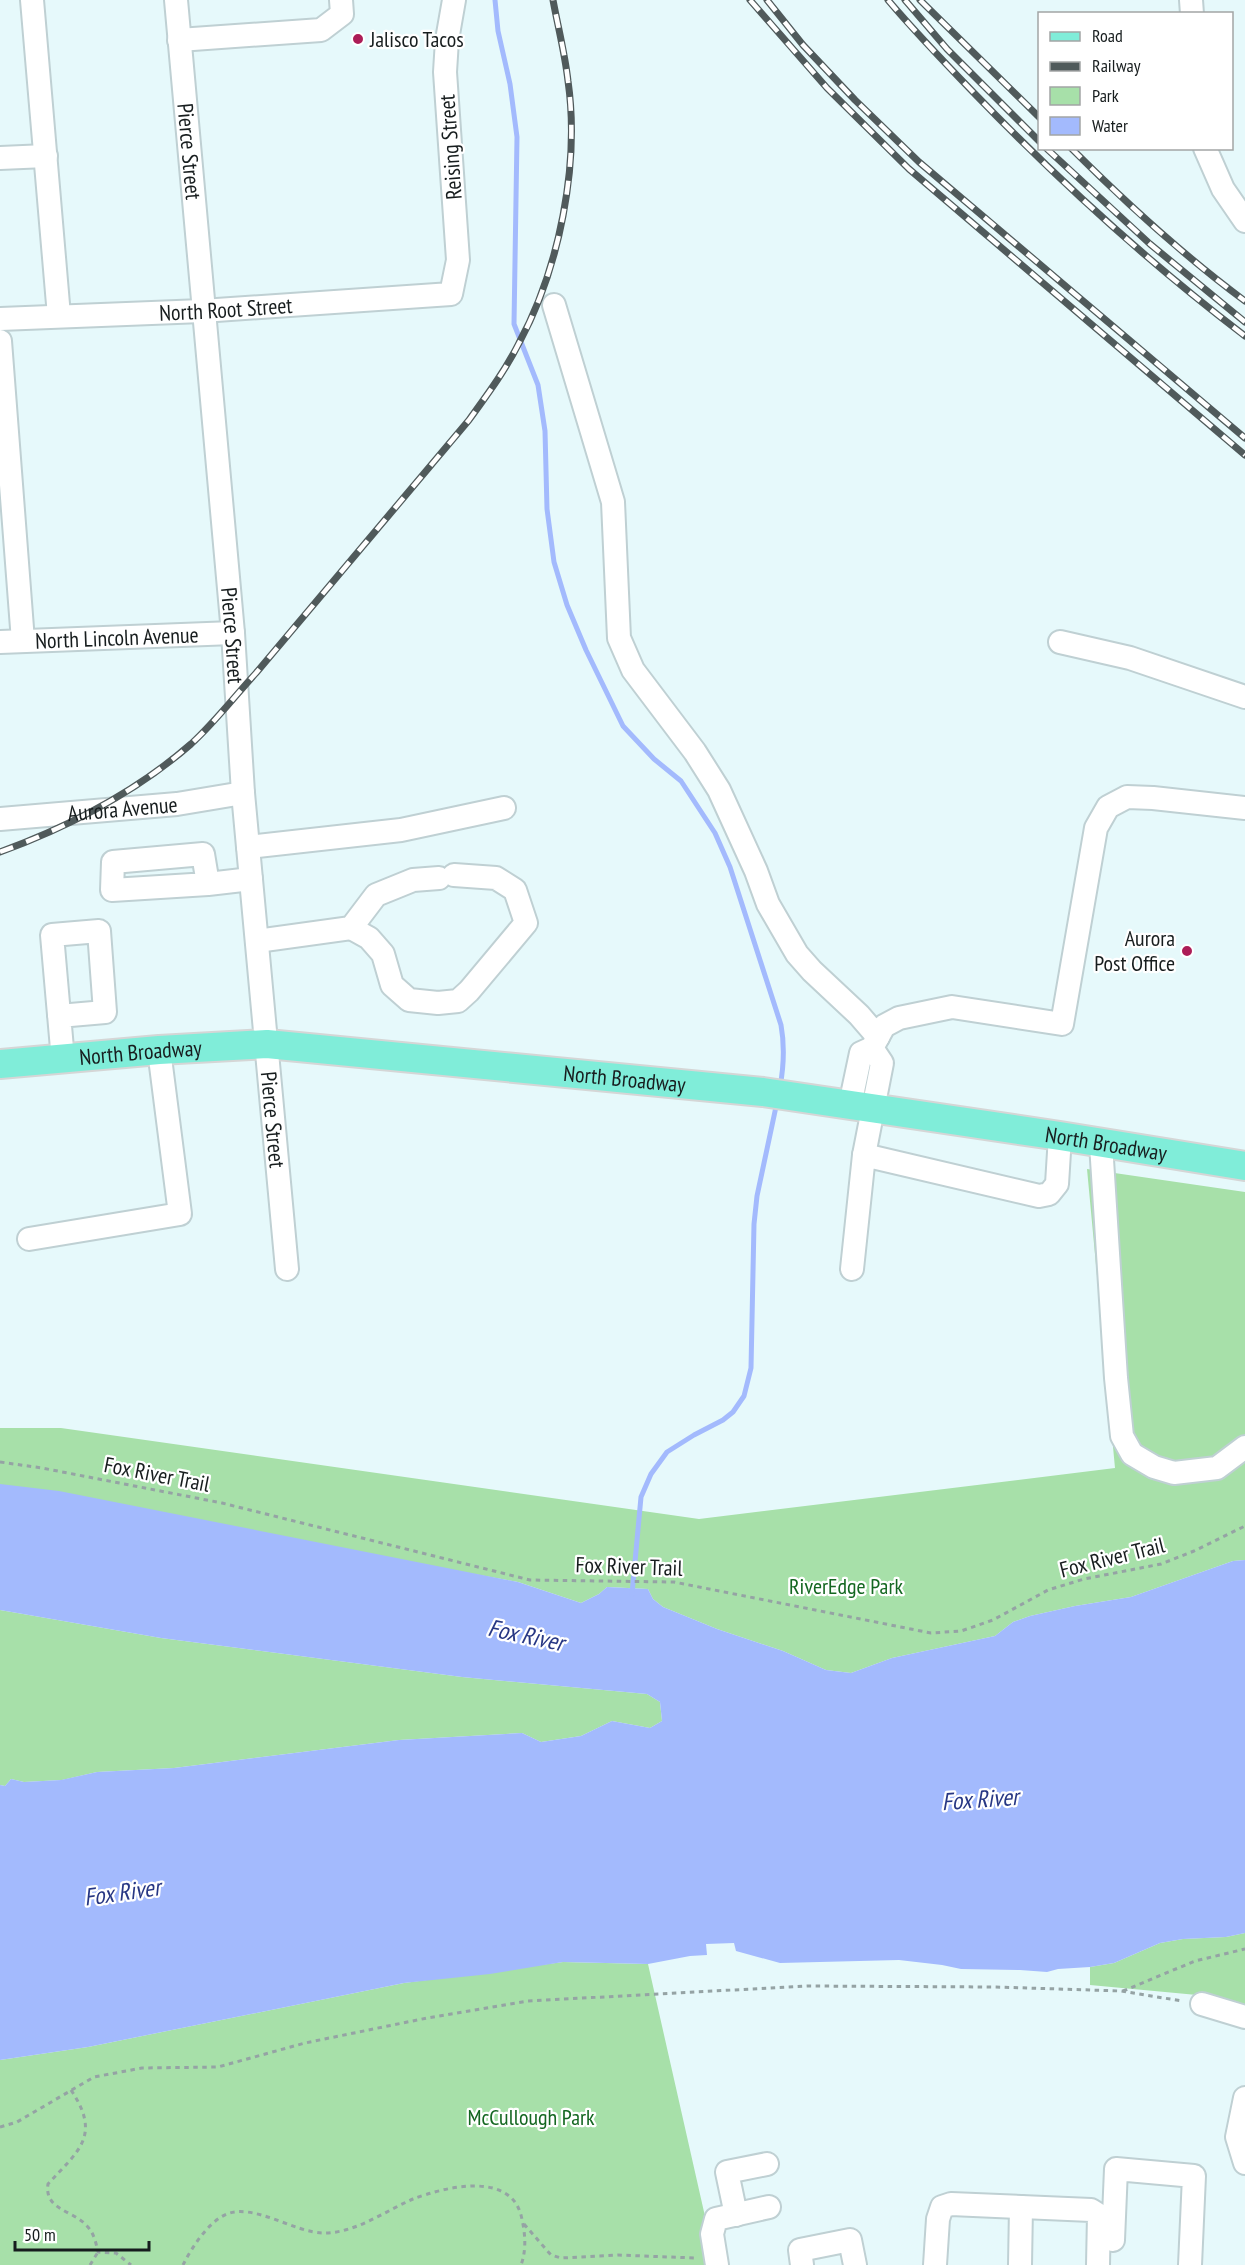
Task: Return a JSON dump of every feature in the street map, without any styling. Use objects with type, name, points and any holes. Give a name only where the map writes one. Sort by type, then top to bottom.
[{"type":"main road","name":"North Broadway","points":[[0,1064],[159,1050],[267,1044],[763,1092],[1245,1166]]},
{"type":"street","points":[[32,0],[59,316]]},
{"type":"street","name":"Pierce Street","points":[[176,0],[232,633],[243,794],[286,1269]]},
{"type":"street","points":[[179,40],[321,30],[342,14],[341,0]]},
{"type":"street","name":"Reising Street","points":[[451,294],[458,260],[445,72],[447,40],[454,0]]},
{"type":"street","points":[[1206,150],[1223,189],[1245,221]]},
{"type":"street","points":[[0,158],[46,156]]},
{"type":"street","name":"North Root Street","points":[[0,319],[202,311],[451,294]]},
{"type":"street","points":[[554,305],[614,502],[620,638],[633,670],[695,752],[719,790],[756,871],[768,904],[797,954],[875,1042],[882,1063],[880,1081],[861,1106],[864,1155],[852,1269]]},
{"type":"street","points":[[0,341],[5,479],[23,641]]},
{"type":"street","name":"North Lincoln Avenue","points":[[0,642],[232,633]]},
{"type":"street","points":[[1060,642],[1130,658],[1245,697]]},
{"type":"street","name":"Aurora Avenue","points":[[0,819],[177,804],[243,794]]},
{"type":"street","points":[[875,1042],[884,1026],[899,1018],[952,1007],[1062,1024],[1096,828],[1108,807],[1127,797],[1245,808]]},
{"type":"street","points":[[248,847],[401,830],[504,808]]},
{"type":"street","points":[[257,941],[351,928],[369,938],[382,954],[392,985],[409,1000],[438,1004],[458,1001],[469,991],[526,923],[515,890],[496,878],[447,876],[413,880],[376,895],[351,928]]},
{"type":"street","points":[[208,884],[251,879]]},
{"type":"street","points":[[59,1016],[63,1060]]},
{"type":"street","points":[[29,1239],[180,1214],[159,1050]]},
{"type":"street","points":[[864,1155],[1039,1196],[1049,1194],[1057,1184],[1060,1136]]},
{"type":"street","points":[[1101,1144],[1116,1378],[1122,1436],[1132,1454],[1154,1467],[1174,1473],[1218,1468],[1245,1447]]},
{"type":"street","points":[[1202,2004],[1245,2017]]},
{"type":"street","points":[[1245,2098],[1237,2137],[1245,2163]]},
{"type":"street","points":[[736,2215],[727,2172],[767,2164]]},
{"type":"street","points":[[1111,2265],[1116,2169],[1194,2176],[1190,2265]]},
{"type":"street","points":[[935,2265],[938,2219],[942,2207],[951,2204],[1091,2210],[1099,2215],[1098,2265]]},
{"type":"street","points":[[716,2262],[712,2234],[716,2219],[769,2207]]},
{"type":"street","points":[[1020,2265],[1022,2207]]},
{"type":"street","points":[[802,2265],[800,2250],[850,2240],[855,2265]]},
{"type":"path","name":"Fox River Trail","points":[[0,1462],[222,1503],[530,1580],[674,1582],[931,1633],[960,1631],[993,1620],[1048,1590],[1084,1579],[1161,1564],[1245,1526]]},
{"type":"path","points":[[1121,1991],[1195,1961],[1245,1948]]},
{"type":"path","points":[[0,2127],[17,2122],[94,2077],[142,2068],[218,2067],[305,2043],[427,2018],[528,2001],[807,1986],[996,1987],[1121,1991],[1202,2004]]},
{"type":"path","points":[[71,2090],[78,2100],[84,2122],[83,2141],[77,2153],[48,2184],[47,2192],[51,2201],[61,2210],[86,2224],[91,2231],[98,2252]]},
{"type":"path","points":[[183,2265],[202,2236],[217,2220],[228,2213],[252,2212],[277,2222],[323,2233],[357,2226],[413,2199],[469,2186],[502,2190],[519,2208],[525,2241],[521,2265]]},
{"type":"path","points":[[523,2223],[551,2254],[561,2258],[618,2255],[716,2262]]},
{"type":"path","points":[[90,2265],[98,2252]]},
{"type":"path","points":[[98,2252],[116,2253],[131,2265]]},
{"type":"green space","name":"RiverEdge Park","points":[[1087,1169],[1245,1192],[1245,1560],[1233,1561],[1131,1597],[1030,1616],[1013,1622],[995,1636],[892,1658],[851,1673],[826,1670],[783,1651],[717,1629],[663,1607],[653,1599],[648,1589],[607,1587],[581,1603],[518,1582],[0,1490],[0,1428],[61,1428],[699,1519],[1115,1468]]},
{"type":"green space","points":[[0,1610],[161,1638],[462,1677],[647,1694],[660,1702],[662,1721],[650,1728],[612,1721],[581,1736],[541,1742],[522,1733],[399,1740],[174,1768],[97,1772],[62,1780],[24,1782],[11,1779],[5,1786],[0,1785]]},
{"type":"green space","points":[[1245,1933],[1245,2007],[1197,1995],[1090,1985],[1090,1967],[1114,1963],[1160,1943]]},
{"type":"green space","name":"McCullough Park","points":[[563,1962],[648,1964],[716,2265],[0,2265],[0,2060],[88,2047],[404,1983]]},
{"type":"water","name":"Fox River","points":[[0,1484],[59,1491],[518,1582],[581,1603],[607,1587],[648,1589],[653,1599],[663,1607],[717,1629],[783,1651],[826,1670],[851,1673],[892,1658],[995,1636],[1013,1622],[1030,1616],[1131,1597],[1233,1561],[1245,1560],[1245,1933],[1160,1943],[1114,1963],[1047,1972],[961,1969],[899,1960],[780,1963],[736,1951],[734,1943],[706,1944],[707,1955],[648,1964],[563,1962],[490,1974],[404,1983],[88,2047],[0,2060],[0,1785],[5,1786],[11,1779],[24,1782],[61,1780],[97,1772],[174,1768],[399,1740],[522,1733],[541,1742],[581,1736],[612,1721],[650,1728],[662,1721],[660,1702],[647,1694],[462,1677],[161,1638],[0,1610]]},
{"type":"waterway","points":[[495,0],[498,31],[510,84],[517,137],[514,324],[538,385],[545,431],[547,509],[554,562],[567,605],[623,726],[654,759],[681,781],[715,833],[730,867],[781,1025],[783,1056],[780,1087]]},
{"type":"waterway","points":[[632,1594],[641,1497],[651,1474],[667,1452],[723,1420],[733,1412],[744,1396],[751,1368],[754,1224],[757,1196],[777,1102]]},
{"type":"railway","points":[[0,852],[100,807],[148,778],[191,744],[256,673],[469,420],[502,373],[533,314],[545,283],[563,216],[568,181],[571,113],[565,61],[553,0]]},
{"type":"railway","points":[[750,0],[827,88],[909,169],[1245,455]]},
{"type":"railway","points":[[767,0],[803,45],[919,162],[1245,438]]},
{"type":"railway","points":[[888,0],[919,36],[1039,158],[1139,250],[1245,336]]},
{"type":"railway","points":[[905,0],[947,49],[1038,140]]},
{"type":"railway","points":[[920,0],[1038,116]]},
{"type":"railway","points":[[1048,150],[1150,244],[1245,322]]},
{"type":"railway","points":[[1073,150],[1155,228],[1245,301]]},
{"type":"place","name":"Jalisco Tacos","points":[[358,39]]},
{"type":"place","name":"Aurora Post Office","points":[[1187,951]]}]
